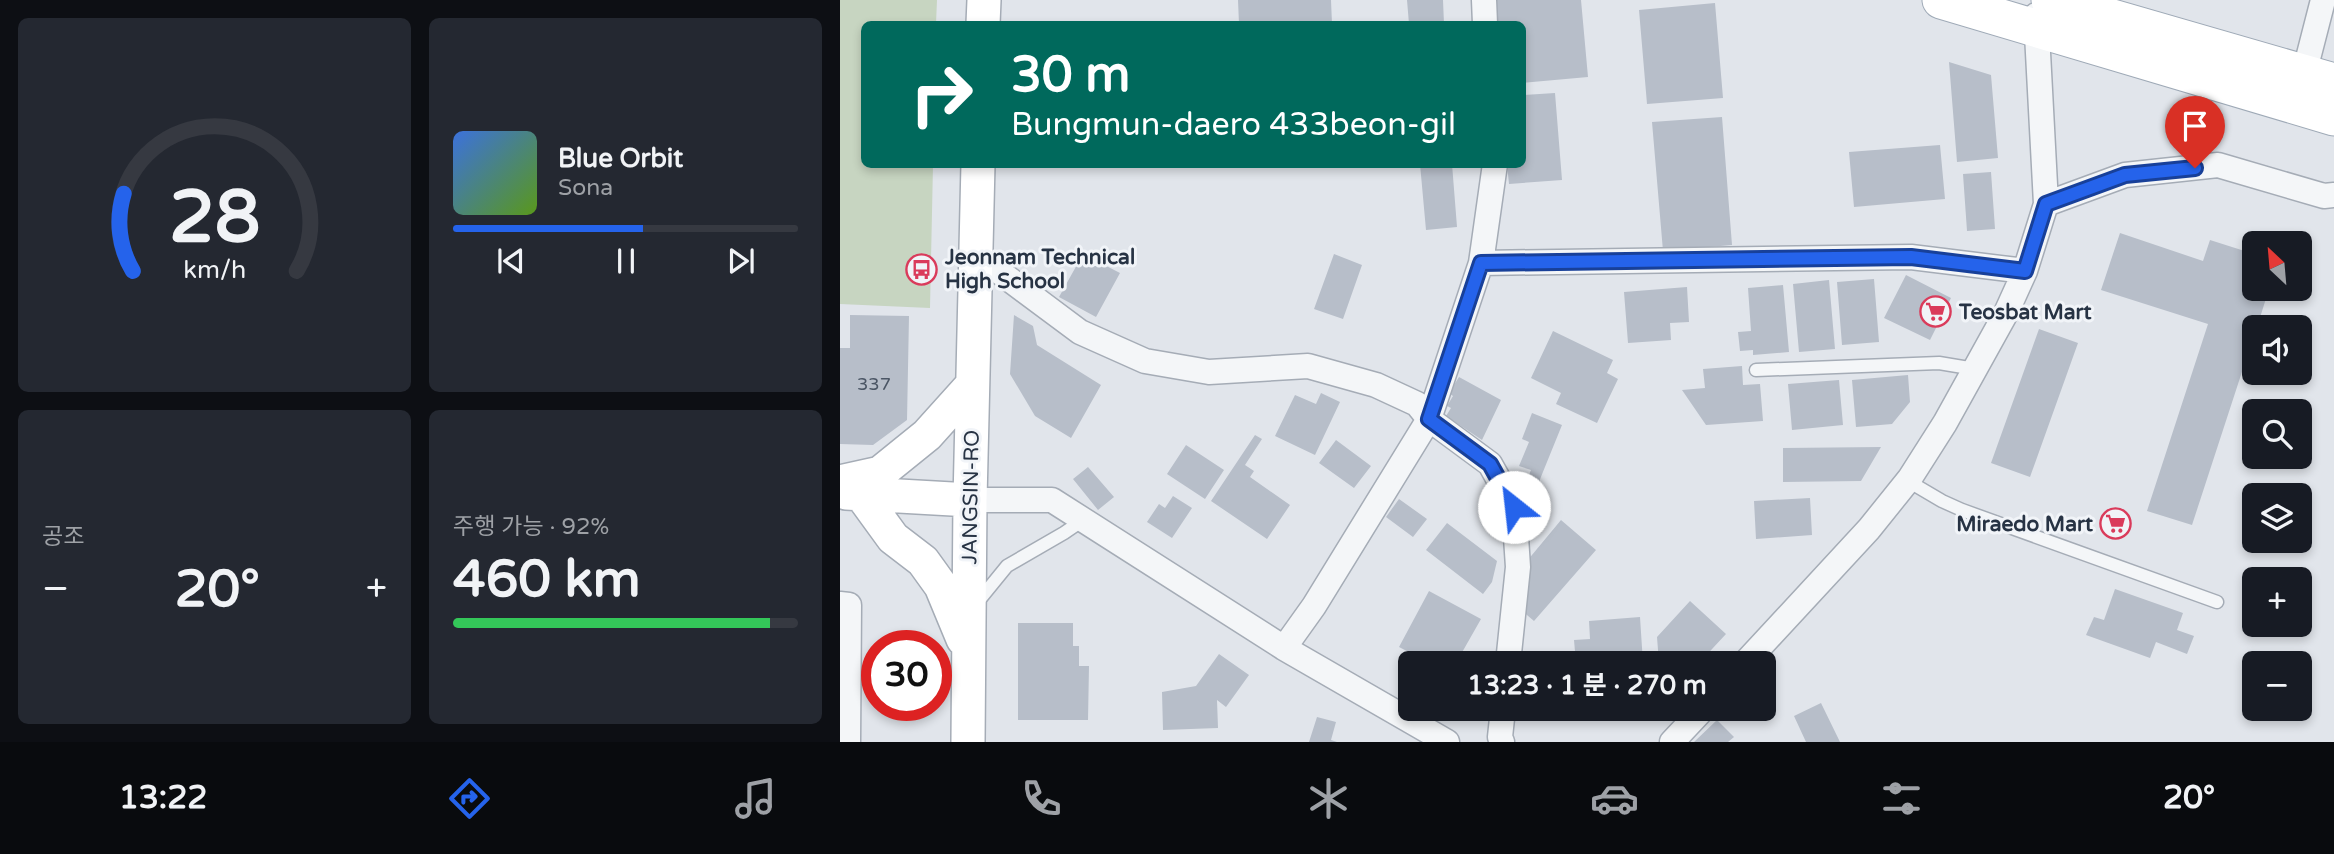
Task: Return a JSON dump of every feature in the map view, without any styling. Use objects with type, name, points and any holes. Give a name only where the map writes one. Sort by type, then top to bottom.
[{"type":"main road","points":[[983,21],[984,0]]},
{"type":"main road","points":[[1941,0],[2041,9],[2319,78]]},
{"type":"main road","points":[[2041,9],[2334,117]]},
{"type":"main road","name":"JANGSIN-RO","points":[[968,742],[974,253],[978,168]]},
{"type":"main road","points":[[847,490],[880,473],[927,435],[972,385]]},
{"type":"main road","points":[[847,490],[970,500]]},
{"type":"main road","points":[[847,490],[893,538],[923,561],[941,586],[969,654]]},
{"type":"street","points":[[1485,0],[1485,21]]},
{"type":"street","points":[[2319,78],[2323,0]]},
{"type":"street","points":[[1756,651],[1869,529],[1908,481],[1945,423],[2006,313],[2025,271],[2046,204],[2041,9]]},
{"type":"street","points":[[2046,204],[2125,175],[2218,165],[2324,196],[2334,195]]},
{"type":"street","points":[[1284,648],[1314,606],[1429,419],[1481,263],[1494,168]]},
{"type":"street","points":[[974,253],[1080,332],[1145,361],[1209,372],[1308,366],[1376,385],[1417,404],[1429,419],[1490,464],[1514,507],[1518,566],[1508,651]]},
{"type":"street","points":[[1481,263],[1911,257],[2025,271]]},
{"type":"street","points":[[970,500],[1052,500],[1284,648],[1447,742]]},
{"type":"street","points":[[845,604],[849,742]]},
{"type":"street","points":[[1502,721],[1502,742]]},
{"type":"street","points":[[1672,742],[1692,721]]},
{"type":"lane","points":[[1756,370],[1939,363],[1975,369]]},
{"type":"lane","points":[[1908,481],[1962,510],[2217,602]]},
{"type":"lane","points":[[969,612],[1007,566],[1083,520]]},
{"type":"green space","points":[[840,0],[937,0],[936,21],[861,21],[861,168],[933,168],[930,308],[840,304]]},
{"type":"building","points":[[1238,0],[1331,0],[1332,21],[1239,21]]},
{"type":"building","points":[[1407,0],[1443,0],[1444,21],[1409,21]]},
{"type":"building","points":[[1496,0],[1581,0],[1588,77],[1526,83],[1526,21],[1498,21]]},
{"type":"building","points":[[1715,3],[1723,98],[1647,104],[1639,10]]},
{"type":"building","points":[[1949,62],[1991,75],[1998,158],[1957,162]]},
{"type":"building","points":[[1555,93],[1562,180],[1509,184],[1507,168],[1526,168],[1526,95]]},
{"type":"building","points":[[1722,117],[1732,245],[1663,251],[1652,122]]},
{"type":"building","points":[[1940,145],[1945,199],[1854,207],[1849,152]]},
{"type":"building","points":[[1420,168],[1452,168],[1457,227],[1426,230]]},
{"type":"building","points":[[1991,172],[1995,229],[1967,231],[1963,174]]},
{"type":"building","points":[[2120,233],[2203,261],[2210,240],[2242,250],[2242,301],[2265,301],[2261,315],[2242,315],[2242,372],[2192,525],[2147,511],[2208,324],[2101,290]]},
{"type":"building","points":[[1083,254],[1120,273],[1096,317],[1059,297]]},
{"type":"building","points":[[1334,254],[1362,265],[1343,319],[1314,309]]},
{"type":"building","points":[[1906,275],[1951,298],[1930,340],[1884,318]]},
{"type":"building","points":[[1874,279],[1879,342],[1842,345],[1837,282]]},
{"type":"building","points":[[1829,280],[1835,349],[1799,352],[1793,284]]},
{"type":"building","points":[[1783,285],[1789,352],[1753,355],[1753,350],[1740,351],[1738,332],[1751,331],[1748,288]]},
{"type":"building","points":[[1687,287],[1689,322],[1670,323],[1671,340],[1628,343],[1624,292]]},
{"type":"building","points":[[850,315],[909,316],[907,420],[873,445],[840,444],[840,348],[850,348]]},
{"type":"building","points":[[1014,315],[1033,326],[1037,345],[1101,385],[1071,438],[1035,416],[1010,374]]},
{"type":"building","points":[[2039,329],[2078,343],[2030,477],[1991,463]]},
{"type":"building","points":[[1553,331],[1613,360],[1607,373],[1618,379],[1597,423],[1556,404],[1561,393],[1531,378]]},
{"type":"building","points":[[1742,366],[1743,385],[1760,384],[1763,421],[1706,425],[1682,390],[1705,388],[1703,369]]},
{"type":"building","points":[[1908,375],[1910,402],[1892,424],[1856,427],[1852,380]]},
{"type":"building","points":[[1459,377],[1501,400],[1482,440],[1446,416],[1451,408],[1447,406],[1453,396],[1449,393]]},
{"type":"building","points":[[1839,380],[1843,425],[1792,430],[1788,384]]},
{"type":"building","points":[[1321,393],[1340,402],[1315,455],[1275,436],[1295,395],[1316,404]]},
{"type":"building","points":[[1532,413],[1562,425],[1534,494],[1523,489],[1531,470],[1519,466],[1529,442],[1522,439]]},
{"type":"building","points":[[1255,435],[1262,439],[1245,465],[1254,471],[1250,477],[1290,505],[1267,539],[1211,501]]},
{"type":"building","points":[[1336,440],[1371,466],[1354,488],[1319,463]]},
{"type":"building","points":[[1186,445],[1224,470],[1205,499],[1167,474]]},
{"type":"building","points":[[1881,447],[1861,481],[1783,482],[1783,448]]},
{"type":"building","points":[[1088,467],[1114,497],[1098,510],[1073,479]]},
{"type":"building","points":[[1173,496],[1192,508],[1172,538],[1147,522],[1159,504],[1165,508]]},
{"type":"building","points":[[1810,498],[1812,535],[1756,539],[1754,501]]},
{"type":"building","points":[[1399,499],[1427,519],[1413,537],[1386,517]]},
{"type":"building","points":[[1561,520],[1596,550],[1534,621],[1520,609],[1527,561]]},
{"type":"building","points":[[1447,523],[1497,561],[1492,582],[1483,594],[1426,550]]},
{"type":"building","points":[[2115,589],[2183,613],[2177,630],[2194,636],[2187,654],[2156,642],[2150,658],[2086,635],[2094,617],[2104,620]]},
{"type":"building","points":[[1429,591],[1481,619],[1463,651],[1407,651],[1399,647]]},
{"type":"building","points":[[1690,601],[1726,634],[1710,651],[1658,651],[1657,637]]},
{"type":"building","points":[[1640,617],[1642,651],[1575,651],[1574,640],[1590,639],[1589,621]]},
{"type":"building","points":[[1018,623],[1073,623],[1073,646],[1079,646],[1079,666],[1089,666],[1088,720],[1018,720]]},
{"type":"building","points":[[1219,654],[1249,675],[1226,707],[1217,700],[1218,728],[1163,730],[1162,692],[1196,686]]},
{"type":"building","points":[[1821,703],[1840,742],[1806,742],[1794,716]]},
{"type":"building","points":[[1317,717],[1336,722],[1331,740],[1337,742],[1309,742]]},
{"type":"building","points":[[1716,721],[1734,737],[1728,742],[1694,742]]},
{"type":"place","name":"Jeonnam Technical High School","points":[[922,269]]},
{"type":"place","name":"Teosbat Mart","points":[[1936,312]]},
{"type":"place","name":"Miraedo Mart","points":[[2116,524]]},
{"type":"route","points":[[1514,507],[1490,464],[1429,419],[1481,263],[1911,257],[2025,271],[2046,204],[2125,175],[2195,168]]}]
